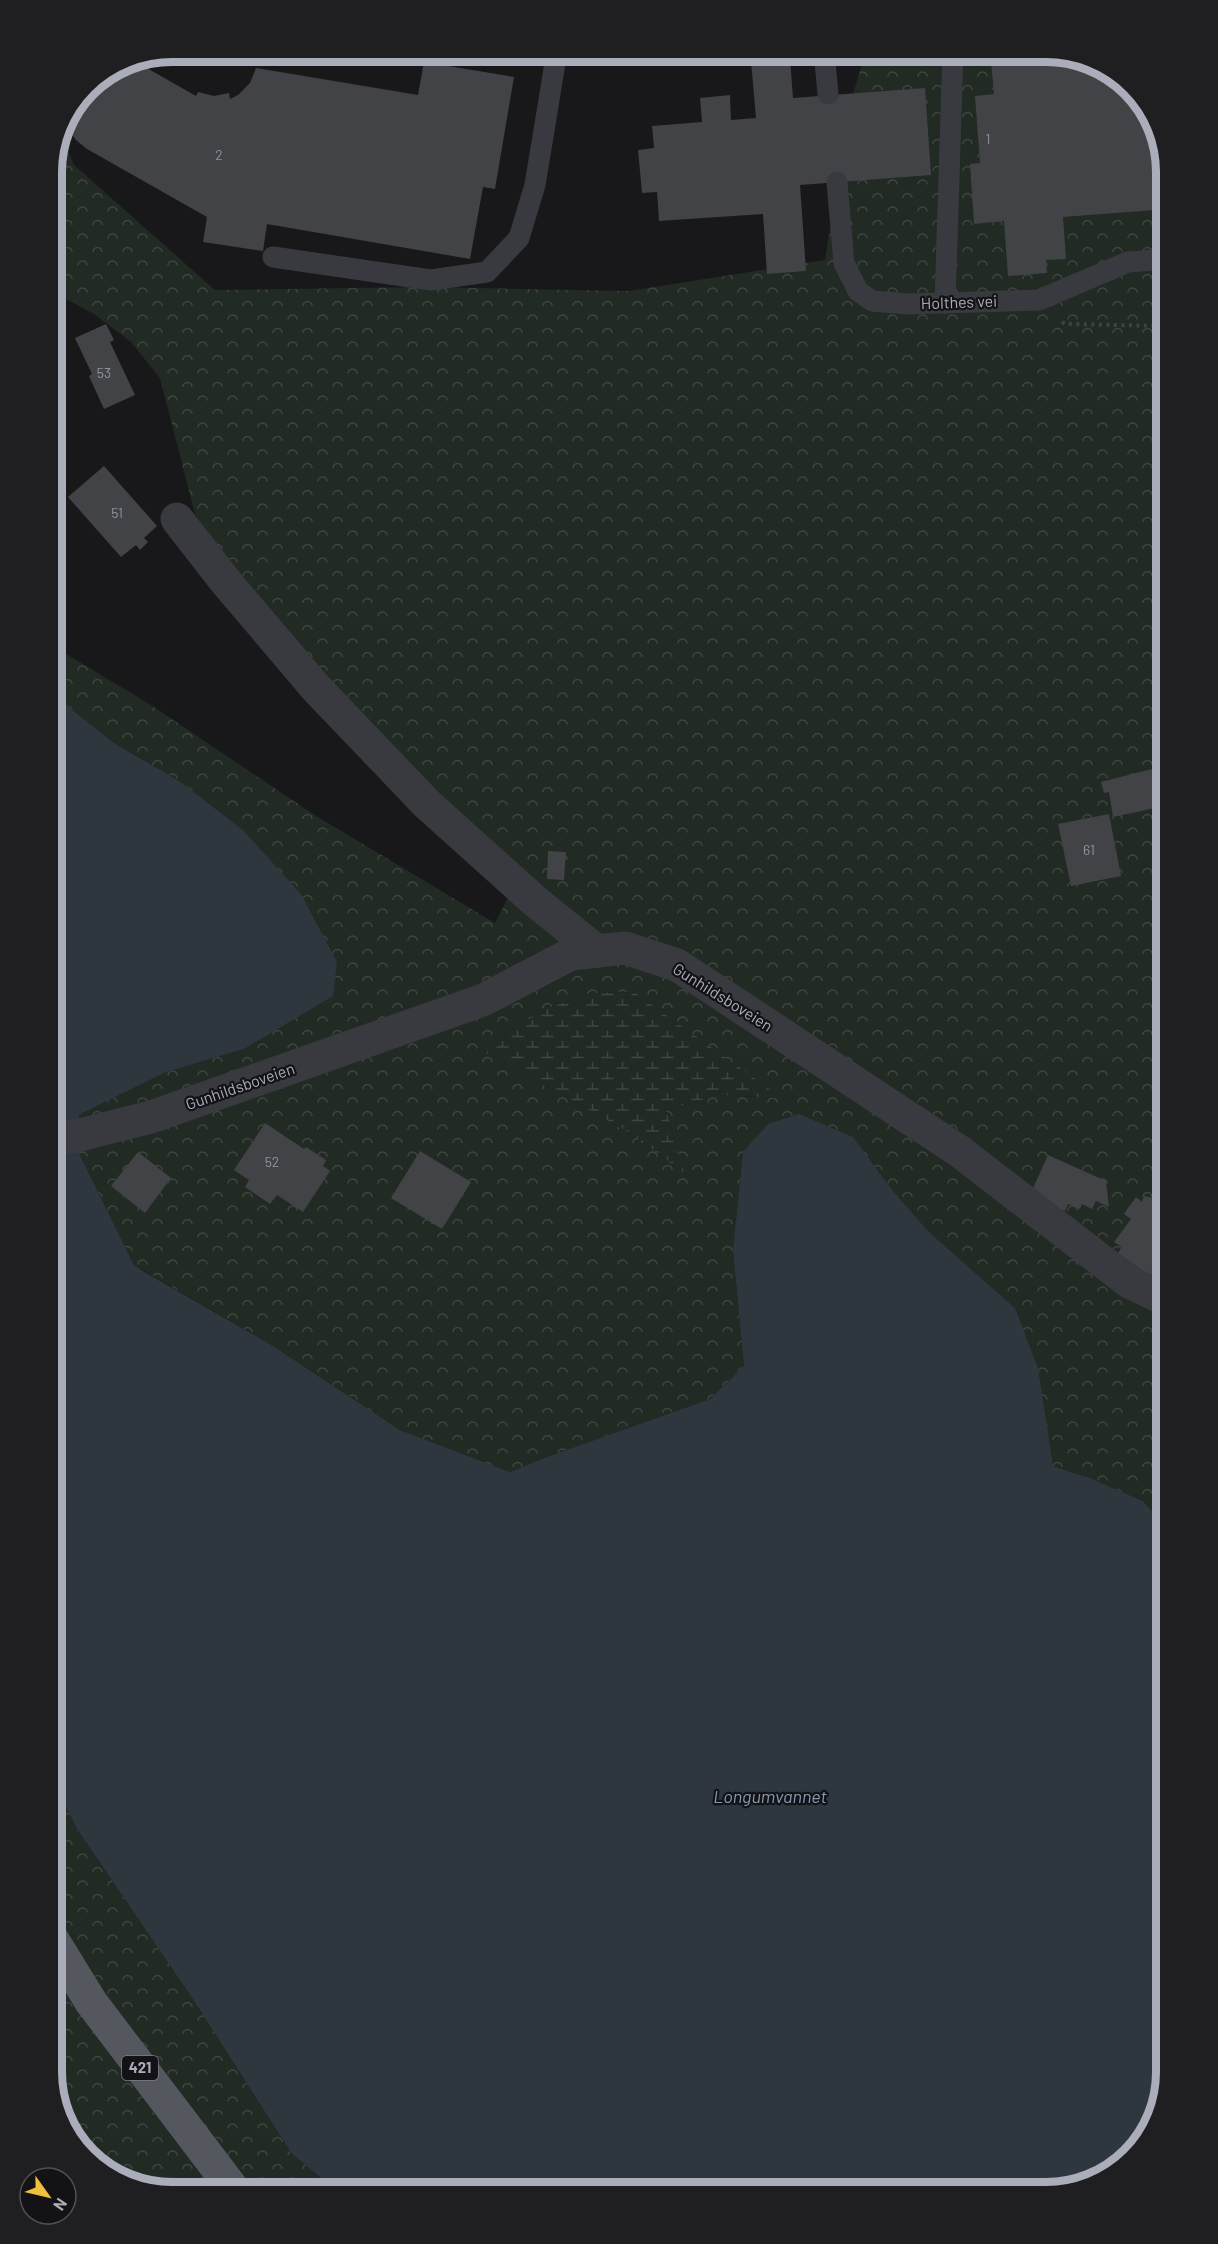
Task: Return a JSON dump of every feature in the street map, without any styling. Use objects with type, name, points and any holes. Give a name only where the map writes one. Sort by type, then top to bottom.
[{"type":"main road","name":"421","points":[[62,1955],[91,2001],[228,2182]]},
{"type":"main road","name":"421","points":[[62,1987],[124,2080],[201,2182]]},
{"type":"street","points":[[177,519],[226,582],[316,688],[428,804],[536,902],[597,951]]},
{"type":"street","name":"Gunhildsboveien","points":[[64,1138],[151,1117],[483,1000],[571,954],[626,948],[677,965],[958,1151],[1129,1282],[1156,1295]]},
{"type":"lane","points":[[273,257],[431,280],[487,272],[519,238],[535,185],[555,62]]},
{"type":"lane","points":[[825,62],[828,94]]},
{"type":"lane","points":[[945,303],[953,62]]},
{"type":"lane","name":"Holthes vei","points":[[837,182],[844,263],[858,291],[872,301],[908,304],[1040,300],[1128,262],[1156,260]]},
{"type":"path","points":[[1040,300],[1065,324],[1156,326]]},
{"type":"green space","points":[[863,62],[1054,62],[1082,67],[1108,80],[1134,104],[1151,136],[1156,164],[1156,1516],[1143,1501],[1090,1478],[1053,1466],[1015,1308],[928,1231],[889,1186],[733,1251],[744,1366],[710,1399],[510,1472],[400,1430],[270,1344],[134,1265],[79,1153],[79,1115],[164,1073],[244,1049],[243,830],[181,782],[114,743],[62,702],[62,652],[151,705],[316,816],[495,923],[514,886],[243,585],[195,514],[160,378],[131,342],[94,314],[62,297],[62,157],[65,143],[74,165],[215,290],[425,287],[629,291],[825,260],[851,101]],"holes":[[[633,992],[781,1098],[719,1095],[666,1110],[683,1172],[630,1133],[479,1049],[548,1008],[591,993]]]},
{"type":"green space","points":[[634,992],[782,1098],[719,1095],[666,1110],[684,1173],[630,1133],[479,1049],[548,1008],[591,993]]},
{"type":"green space","points":[[62,1799],[77,1829],[194,2001],[292,2154],[326,2182],[164,2182],[143,2179],[116,2168],[104,2160],[84,2140],[76,2128],[67,2108],[62,2080]]},
{"type":"water","name":"Longumvannet","points":[[62,702],[114,743],[181,782],[243,830],[301,894],[337,962],[333,996],[244,1049],[164,1073],[79,1115],[79,1153],[134,1265],[143,1271],[270,1344],[400,1430],[510,1472],[710,1399],[744,1366],[733,1251],[743,1152],[768,1124],[799,1114],[853,1137],[889,1186],[928,1231],[1015,1308],[1038,1368],[1053,1466],[1090,1478],[1143,1501],[1156,1516],[1156,2087],[1153,2101],[1142,2128],[1134,2140],[1114,2160],[1089,2174],[1054,2182],[326,2182],[292,2154],[194,2001],[77,1829],[62,1799]]},
{"type":"building","points":[[424,62],[514,77],[495,189],[483,187],[470,259],[267,224],[263,251],[203,242],[207,217],[87,149],[69,131],[84,104],[116,76],[143,66],[196,96],[198,92],[214,96],[229,93],[230,99],[238,95],[250,83],[256,68],[418,95]]},
{"type":"building","points":[[751,62],[790,62],[793,98],[925,88],[931,175],[800,185],[806,271],[767,274],[763,214],[659,221],[657,192],[642,193],[638,150],[654,148],[652,126],[702,122],[700,98],[730,95],[731,120],[756,118]]},
{"type":"building","points":[[991,62],[1068,64],[1082,67],[1108,80],[1134,104],[1151,136],[1156,164],[1156,210],[1063,217],[1066,259],[1046,260],[1047,273],[1008,276],[1004,221],[974,224],[970,164],[980,163],[975,96],[994,94]]},
{"type":"building","points":[[106,324],[114,340],[110,342],[135,395],[104,409],[89,376],[92,374],[75,338]]},
{"type":"building","points":[[104,466],[157,526],[144,538],[148,542],[140,550],[136,545],[121,557],[68,497]]},
{"type":"building","points":[[1152,769],[1156,788],[1156,808],[1113,817],[1109,792],[1104,793],[1101,782]]},
{"type":"building","points":[[1109,814],[1121,876],[1071,886],[1058,824]]},
{"type":"building","points":[[548,851],[566,852],[564,880],[547,879]]},
{"type":"building","points":[[265,1123],[304,1149],[306,1147],[326,1160],[323,1166],[330,1171],[303,1212],[277,1195],[270,1204],[245,1187],[249,1180],[234,1170]]},
{"type":"building","points":[[420,1151],[471,1182],[442,1229],[391,1198]]},
{"type":"building","points":[[138,1152],[171,1178],[145,1213],[111,1186]]},
{"type":"building","points":[[1048,1155],[1106,1181],[1109,1207],[1096,1201],[1092,1209],[1082,1204],[1080,1209],[1068,1204],[1065,1211],[1030,1195]]},
{"type":"building","points":[[1144,1196],[1156,1199],[1156,1281],[1118,1253],[1122,1247],[1114,1242],[1131,1219],[1124,1214],[1136,1197],[1142,1202]]}]
